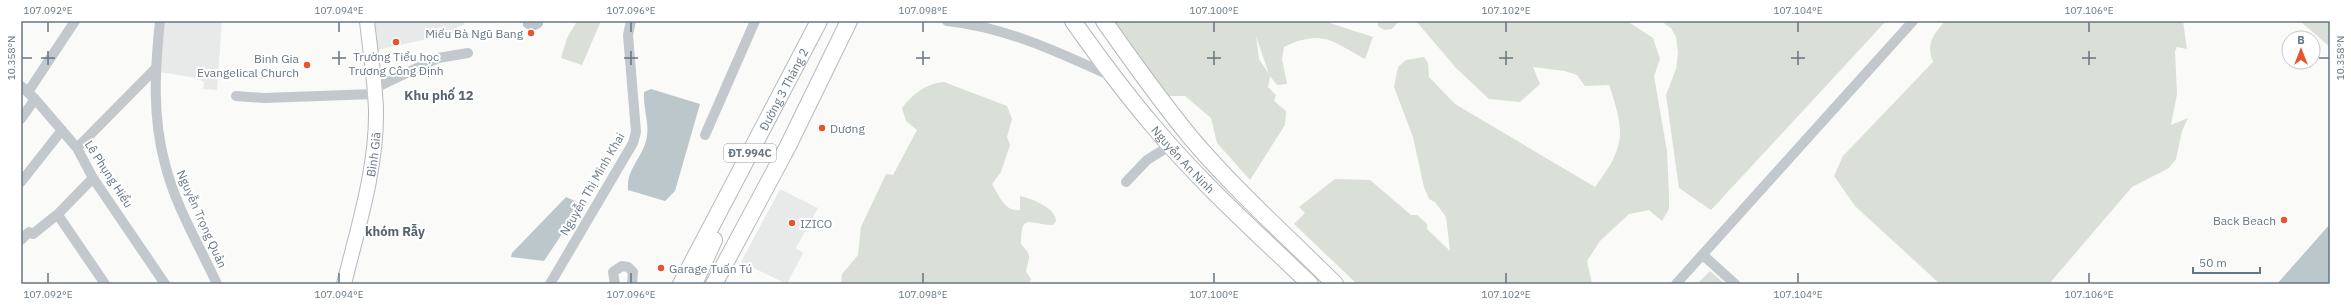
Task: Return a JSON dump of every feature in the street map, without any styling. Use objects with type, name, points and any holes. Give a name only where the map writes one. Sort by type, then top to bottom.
[{"type":"main road","name":"Đường 3 Tháng 2","points":[[687,283],[819,21]]},
{"type":"main road","name":"Đường 3 Tháng 2","points":[[687,283],[712,243],[830,21]]},
{"type":"main road","name":"ĐT.994C","points":[[714,284],[788,146],[849,21]]},
{"type":"main road","name":"ĐT.994C","points":[[722,284],[804,131],[857,21]]},
{"type":"main road","name":"Nguyễn An Ninh","points":[[1073,21],[1112,77],[1171,145],[1244,220],[1310,284]]},
{"type":"main road","name":"Nguyễn An Ninh","points":[[1104,21],[1150,86],[1191,138],[1255,206],[1336,284]]},
{"type":"main road","points":[[1112,77],[1136,66]]},
{"type":"main road","points":[[1134,101],[1150,86]]},
{"type":"main road","points":[[1244,220],[1255,206]]},
{"type":"street","points":[[24,89],[75,21]]},
{"type":"street","name":"Nguyễn Trọng Quản","points":[[160,21],[155,68],[158,126],[165,164],[176,195],[217,284]]},
{"type":"street","name":"Bình Giã","points":[[344,284],[368,189],[375,134],[374,92],[367,21]]},
{"type":"street","name":"Nguyễn Thị Minh Khai","points":[[550,284],[632,143],[636,132],[637,122],[628,35],[631,21]]},
{"type":"street","points":[[705,135],[755,21]]},
{"type":"street","points":[[947,21],[970,23],[1008,33],[1065,55],[1112,77]]},
{"type":"street","points":[[1676,284],[1703,256],[1913,21]]},
{"type":"street","points":[[236,96],[264,98],[374,92],[438,58],[468,53]]},
{"type":"street","points":[[77,148],[155,68]]},
{"type":"street","name":"Lê Phụng Hiểu","points":[[24,89],[35,99],[77,148],[93,178],[165,284]]},
{"type":"street","points":[[21,119],[35,99]]},
{"type":"street","points":[[21,182],[62,130]]},
{"type":"street","points":[[1126,182],[1147,160],[1171,145]]},
{"type":"street","points":[[21,240],[29,232],[33,234],[58,214],[93,178]]},
{"type":"street","points":[[60,218],[105,284]]},
{"type":"street","points":[[1703,256],[1735,284]]},
{"type":"street","points":[[613,281],[618,267],[628,266],[634,276],[632,284]]},
{"type":"shaded area","points":[[165,21],[222,21],[217,90],[203,89],[204,82],[196,78],[160,72]]},
{"type":"shaded area","name":"Trường Tiểu học Trương Công Định","points":[[374,21],[464,21],[464,25],[457,27],[455,33],[377,50]]},
{"type":"shaded area","points":[[523,21],[543,21],[543,25],[536,30],[531,30],[523,26]]},
{"type":"shaded area","points":[[577,21],[601,21],[582,65],[561,58],[567,38]]},
{"type":"shaded area","points":[[1114,21],[1332,21],[1330,23],[1373,37],[1365,59],[1335,43],[1318,38],[1308,39],[1284,47],[1282,59],[1287,84],[1277,85],[1270,76],[1268,87],[1276,95],[1274,101],[1286,111],[1285,125],[1250,180],[1217,143],[1211,118],[1185,96],[1167,96]],"holes":[[[1256,36],[1269,74],[1259,59]]]},
{"type":"shaded area","points":[[1378,21],[1399,21],[1392,29],[1384,30],[1378,26]]},
{"type":"shaded area","points":[[1416,21],[1627,21],[1653,38],[1660,59],[1654,76],[1667,151],[1669,209],[1662,221],[1649,210],[1629,214],[1600,241],[1587,261],[1592,284],[1357,284],[1294,224],[1305,213],[1299,207],[1335,179],[1370,180],[1411,215],[1417,215],[1427,224],[1427,229],[1450,251],[1446,217],[1435,202],[1429,199],[1424,187],[1413,137],[1394,87],[1398,67],[1406,60],[1424,57],[1428,63],[1429,77],[1455,104],[1595,187],[1613,160],[1620,138],[1618,115],[1609,85],[1585,86],[1577,75],[1565,71],[1533,67],[1540,84],[1520,102],[1489,99],[1456,68]]},
{"type":"shaded area","points":[[1661,21],[1886,21],[1711,210],[1679,188],[1666,95],[1676,69],[1678,53],[1676,37],[1671,28]]},
{"type":"shaded area","points":[[1945,21],[2183,21],[2187,49],[2177,47],[2175,51],[2177,94],[2171,125],[2188,118],[2182,131],[2176,159],[2169,168],[2132,187],[2049,284],[1940,284],[1855,206],[1834,176],[1843,156],[1933,62],[1930,50],[1932,40]]},
{"type":"shaded area","points":[[2300,21],[2330,21],[2330,47],[2321,39],[2321,30],[2310,30]]},
{"type":"shaded area","points":[[944,82],[1007,106],[1012,119],[1007,137],[1010,145],[1001,172],[992,184],[1006,206],[1015,210],[1020,210],[1020,196],[1042,204],[1055,216],[1056,221],[1053,225],[1028,222],[1025,223],[1023,227],[1021,244],[1029,254],[1026,272],[1031,279],[1029,283],[841,284],[842,274],[858,255],[861,227],[886,174],[893,175],[917,130],[906,121],[902,108],[910,98],[920,90]]},
{"type":"shaded area","points":[[651,89],[700,104],[675,191],[665,201],[628,190],[628,182],[632,169],[642,150],[647,136],[644,92]]},
{"type":"shaded area","points":[[780,189],[818,208],[796,248],[803,253],[787,284],[741,262]]},
{"type":"shaded area","points":[[566,197],[582,204],[544,261],[511,257],[512,253]]},
{"type":"shaded area","points":[[2330,224],[2330,284],[2277,284]]},
{"type":"shaded area","points":[[1710,271],[1725,284],[1697,284]]},
{"type":"place","name":"Miếu Bà Ngũ Bang","points":[[531,33]]},
{"type":"place","name":"Trường Tiểu học Trương Công Định","points":[[396,42]]},
{"type":"place","name":"Binh Gia Evangelical Church","points":[[307,65]]},
{"type":"place","name":"Dương","points":[[822,128]]},
{"type":"place","name":"Back Beach","points":[[2284,220]]},
{"type":"place","name":"IZICO","points":[[792,223]]},
{"type":"place","name":"Garage Tuấn Tú","points":[[661,268]]},
{"type":"district","name":"Khu phố 12","points":[[439,95]]},
{"type":"district","name":"khóm Rẫy","points":[[395,231]]}]
